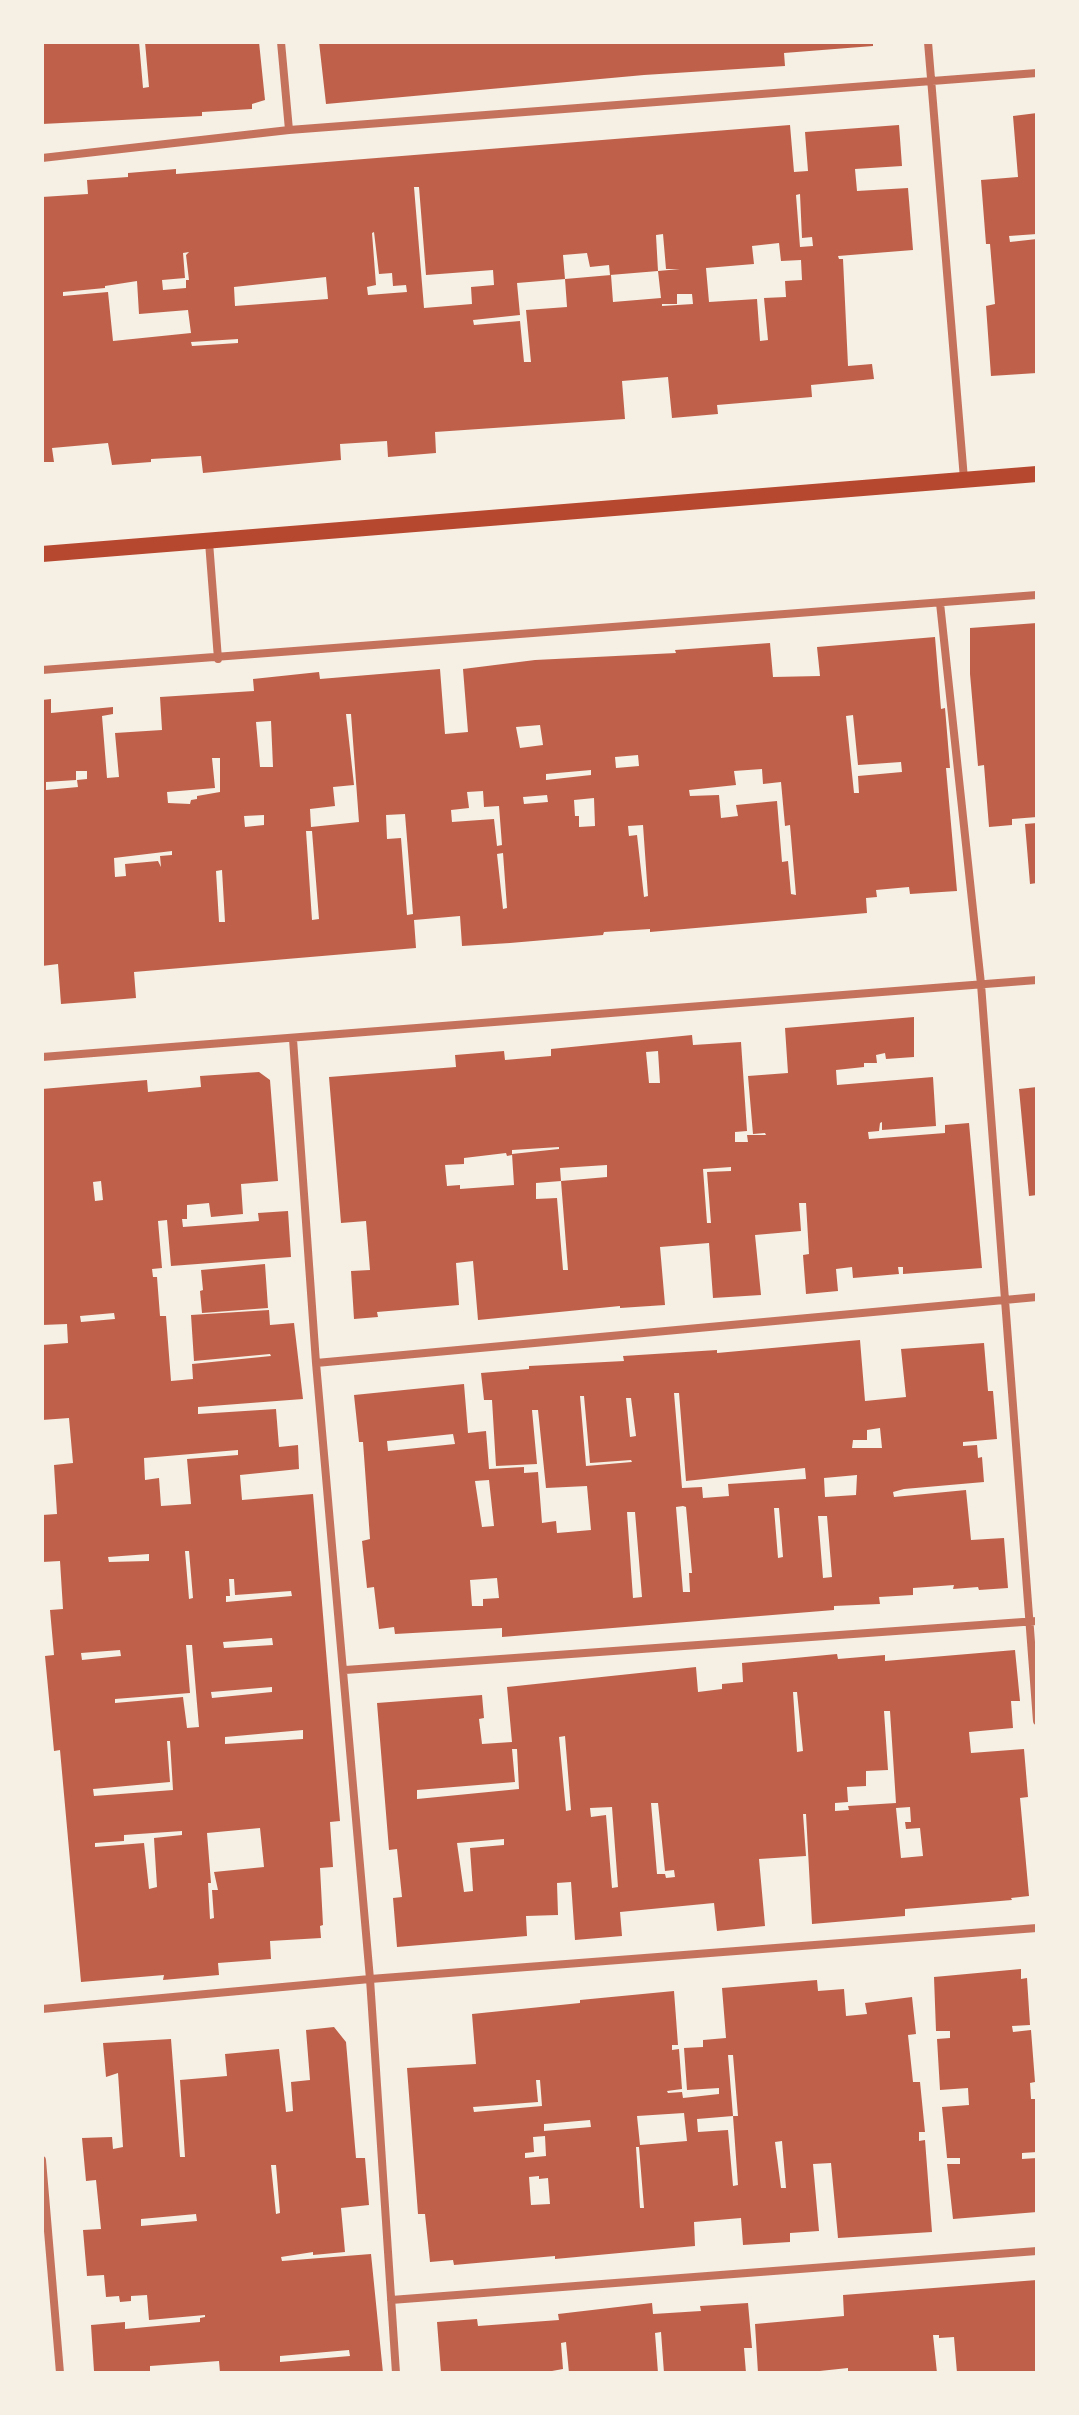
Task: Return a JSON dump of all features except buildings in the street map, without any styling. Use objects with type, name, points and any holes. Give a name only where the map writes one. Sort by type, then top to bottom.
[{"type":"main road","points":[[42,554],[1037,474]]},
{"type":"street","points":[[281,42],[289,130]]},
{"type":"street","points":[[928,42],[964,479]]},
{"type":"street","points":[[42,158],[289,130],[1037,73]]},
{"type":"street","points":[[209,542],[218,659]]},
{"type":"street","points":[[42,670],[1037,595]]},
{"type":"street","points":[[940,603],[981,984],[1004,1300],[1034,1621],[1037,1721]]},
{"type":"street","points":[[42,1057],[1037,980]]},
{"type":"street","points":[[293,1039],[316,1363],[370,1979],[396,2373]]},
{"type":"street","points":[[316,1363],[1037,1297]]},
{"type":"street","points":[[345,1670],[1034,1621]]},
{"type":"street","points":[[42,2009],[370,1979],[1037,1928]]},
{"type":"street","points":[[42,2160],[60,2373]]},
{"type":"street","points":[[391,2300],[1037,2251]]}]
